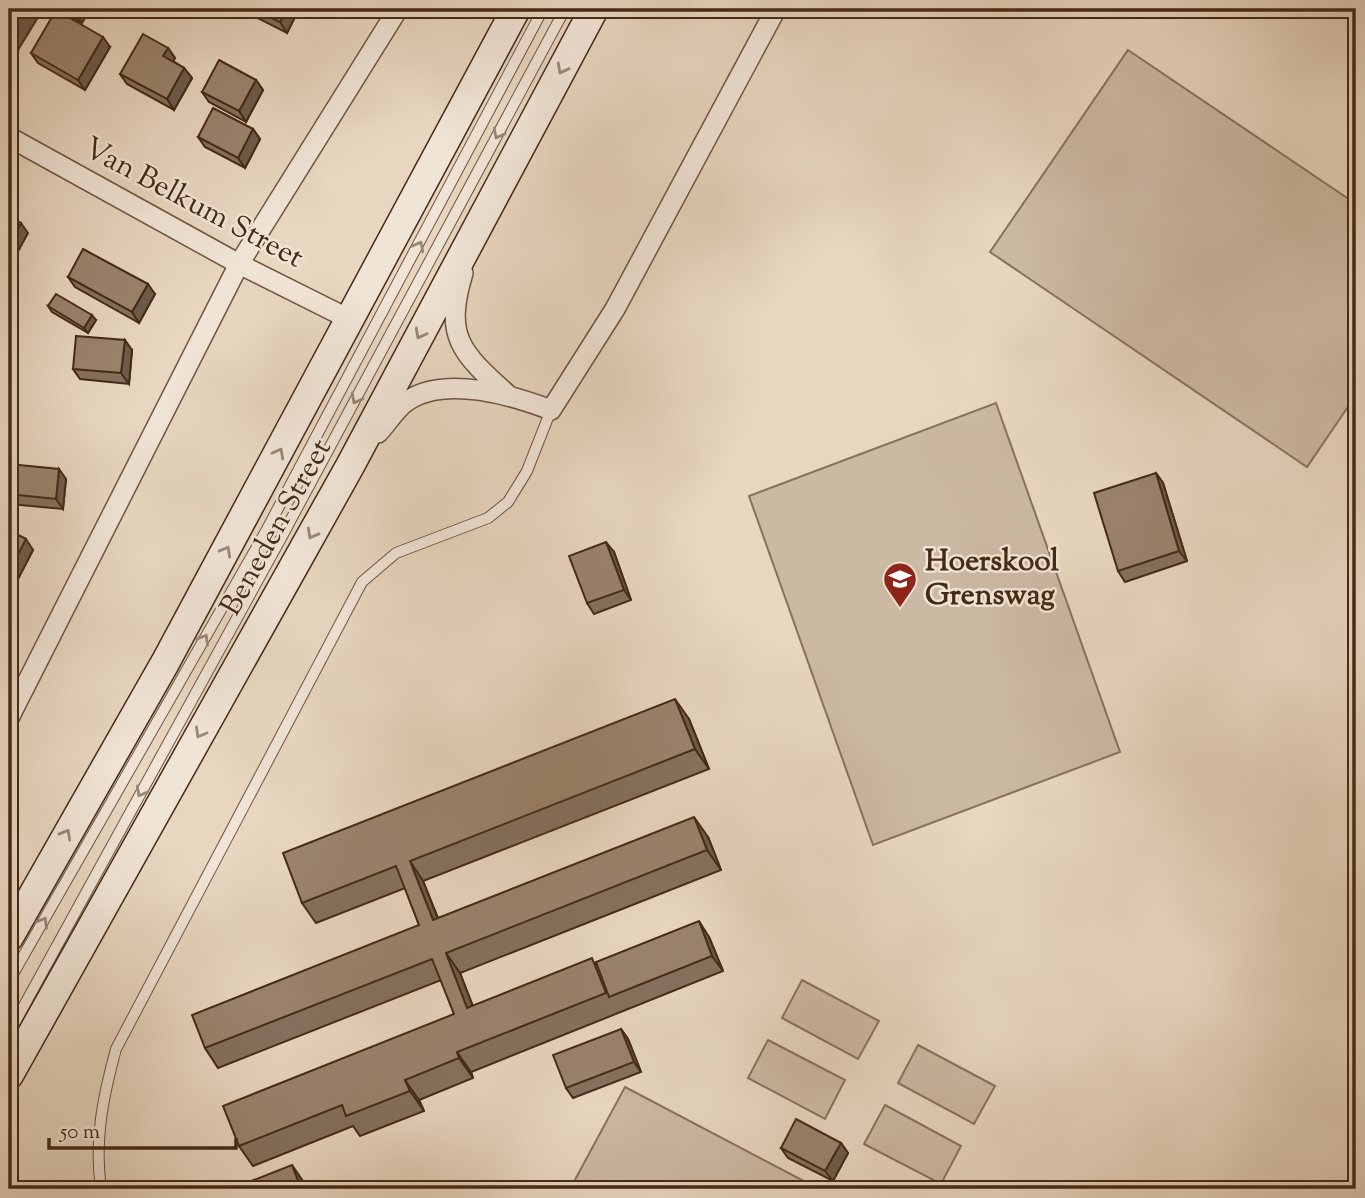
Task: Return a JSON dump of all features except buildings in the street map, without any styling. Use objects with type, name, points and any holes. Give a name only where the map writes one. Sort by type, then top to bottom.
[{"type":"main road","name":"Beneden Street","points":[[9,937],[165,663],[516,9]]},
{"type":"main road","name":"Beneden Street","points":[[9,1074],[349,466],[594,9]]},
{"type":"street","points":[[9,718],[239,264],[398,9]]},
{"type":"street","points":[[349,466],[405,402],[423,392],[446,389],[507,394],[551,410],[615,309],[776,9]]},
{"type":"street","name":"Van Belkum Street","points":[[9,138],[239,264],[351,320]]},
{"type":"street","points":[[474,235],[453,306],[454,326],[469,356],[507,394]]},
{"type":"lane","points":[[9,981],[266,531],[543,9]]},
{"type":"lane","points":[[9,1033],[281,538],[565,9]]},
{"type":"lane","points":[[101,1189],[98,1167],[100,1111],[116,1049],[362,582],[396,553],[488,518],[508,502],[527,471],[551,410]]},
{"type":"shaded area","points":[[1128,50],[1356,204],[1356,395],[1307,467],[990,252]]},
{"type":"shaded area","points":[[996,403],[1120,752],[873,845],[749,496]]},
{"type":"shaded area","points":[[802,980],[879,1021],[858,1059],[782,1018]]},
{"type":"shaded area","points":[[768,1040],[845,1080],[825,1119],[748,1078]]},
{"type":"shaded area","points":[[918,1045],[995,1086],[974,1124],[898,1083]]},
{"type":"shaded area","points":[[625,1087],[819,1189],[570,1189]]},
{"type":"shaded area","points":[[885,1105],[961,1146],[941,1184],[864,1144]]},
{"type":"place","name":"Hoerskool Grenswag","points":[[900,609]]}]
